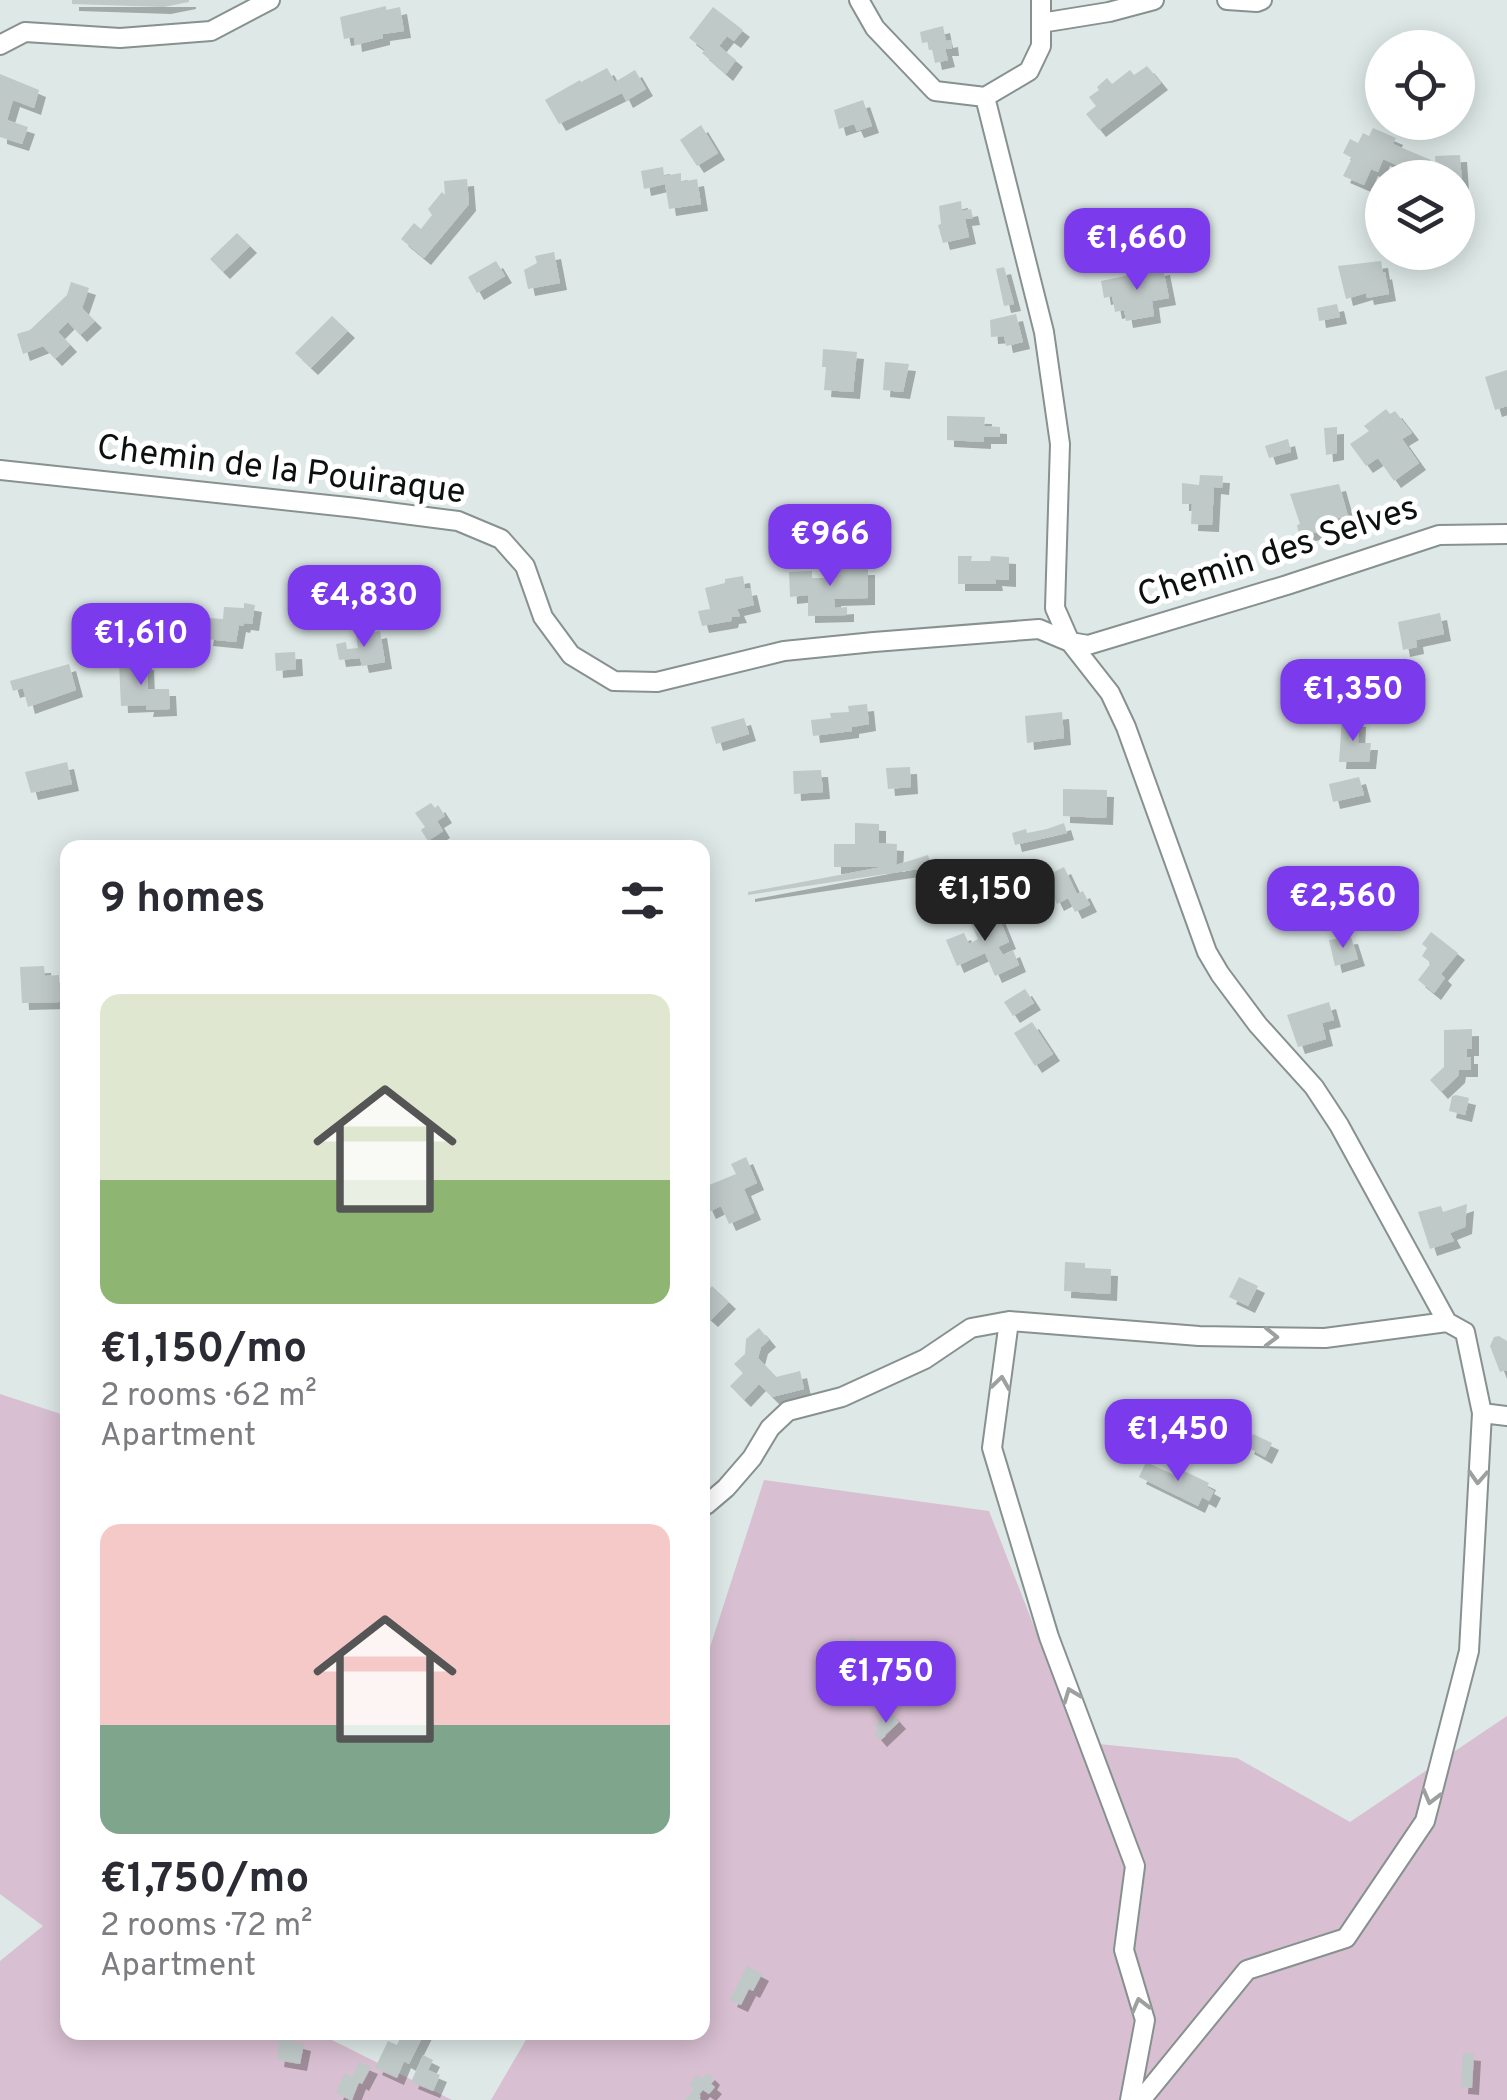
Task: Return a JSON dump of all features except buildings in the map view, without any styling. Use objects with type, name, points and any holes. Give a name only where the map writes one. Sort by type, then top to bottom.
[{"type":"street","points":[[0,45],[25,32],[120,38],[211,32],[270,0]]},
{"type":"street","points":[[859,0],[874,28],[934,91],[984,97],[1029,72],[1041,46],[1041,0]]},
{"type":"street","points":[[1041,22],[1110,12],[1154,0]]},
{"type":"street","points":[[1227,0],[1262,0]]},
{"type":"street","points":[[984,97],[1044,332],[1060,444],[1055,608],[1070,642],[1110,693],[1126,726],[1207,952],[1258,1025],[1314,1086],[1447,1322],[1465,1332],[1482,1413],[1469,1651],[1424,1821],[1346,1938],[1247,1970],[1141,2100]]},
{"type":"street","name":"Chemin de la Pouiraque","points":[[0,470],[458,522],[501,539],[525,566],[543,617],[571,654],[614,681],[657,682],[784,651],[874,642],[1039,629],[1070,642]]},
{"type":"street","name":"Chemin des Selves","points":[[1070,642],[1088,644],[1122,636],[1439,535],[1507,534]]},
{"type":"street","points":[[710,1501],[726,1488],[752,1458],[770,1428],[788,1411],[842,1398],[925,1359],[972,1328],[1009,1321],[1199,1336],[1325,1338],[1447,1322]]},
{"type":"street","points":[[1009,1321],[992,1448],[1049,1637],[1135,1866],[1124,1950],[1145,2020],[1130,2100]]},
{"type":"street","points":[[1482,1413],[1507,1416]]},
{"type":"shaded area","points":[[0,1394],[60,1414],[60,2040],[332,2040],[452,2100],[0,2100],[0,1961],[43,1926],[0,1894]]},
{"type":"shaded area","points":[[764,1480],[989,1511],[1079,1742],[1237,1758],[1350,1822],[1507,1716],[1507,2100],[491,2100],[526,2040],[710,2040],[710,1647]]}]
